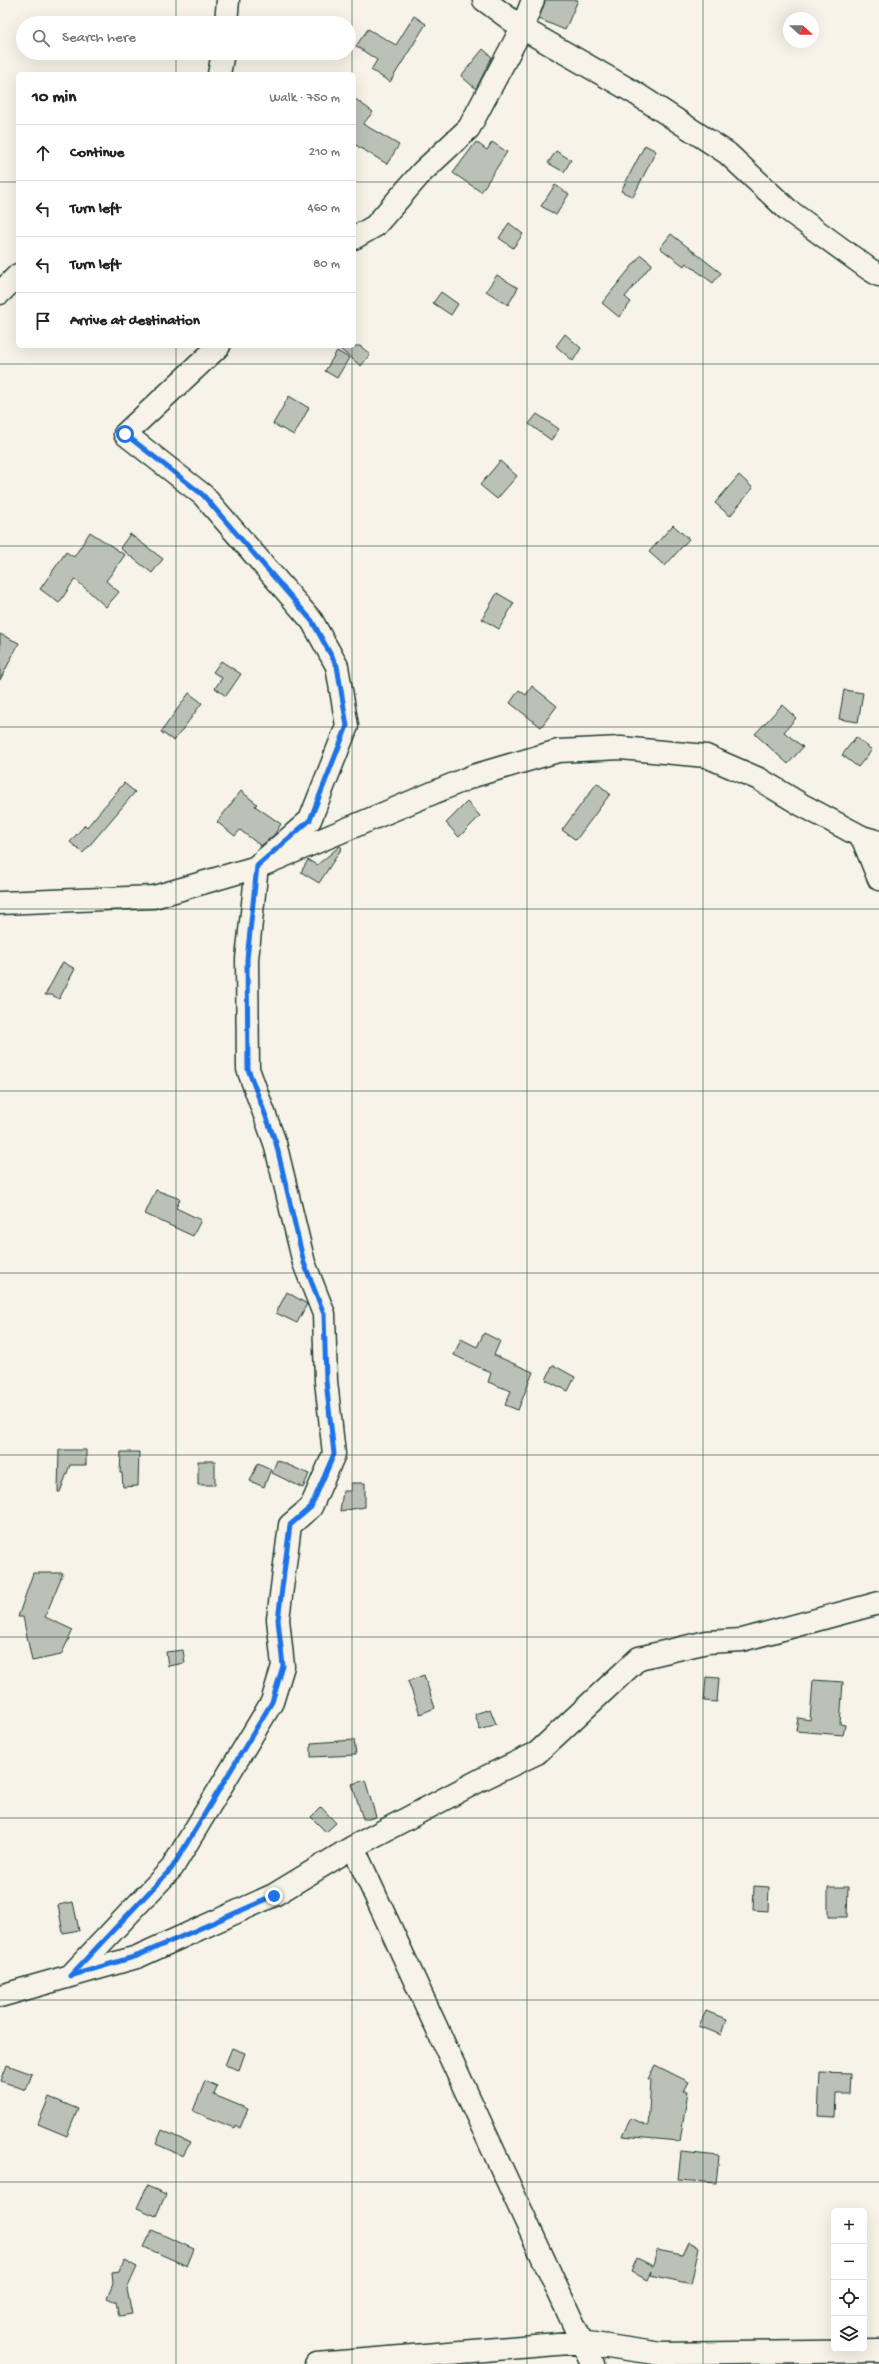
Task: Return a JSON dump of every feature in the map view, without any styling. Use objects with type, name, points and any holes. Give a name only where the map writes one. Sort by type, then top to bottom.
[{"type":"street","points":[[227,16],[228,0]]},
{"type":"street","points":[[484,0],[522,28],[635,93],[727,153],[788,210],[879,275]]},
{"type":"street","points":[[356,237],[375,226],[422,172],[468,128],[522,28],[534,0]]},
{"type":"street","points":[[219,72],[222,60]]},
{"type":"street","points":[[0,293],[16,277]]},
{"type":"street","points":[[70,1976],[172,1868],[272,1702],[283,1666],[278,1620],[290,1525],[311,1507],[334,1454],[326,1381],[324,1314],[304,1263],[276,1143],[248,1069],[247,959],[257,866],[310,820],[347,726],[337,666],[312,621],[203,495],[125,434],[217,348]]},
{"type":"street","points":[[0,903],[154,897],[257,866],[473,776],[558,751],[621,748],[706,756],[759,778],[802,805],[870,840],[879,879]]},
{"type":"street","points":[[0,1996],[137,1956],[274,1896],[353,1847],[486,1777],[537,1754],[639,1658],[707,1642],[742,1640],[879,1603]]},
{"type":"street","points":[[353,1847],[592,2364]]},
{"type":"street","points":[[316,2364],[581,2342],[661,2354],[879,2352]]},
{"type":"street","points":[[842,2364],[879,2352]]},
{"type":"building","points":[[545,0],[578,0],[565,30],[539,19]]},
{"type":"building","points":[[414,16],[426,24],[390,82],[371,70],[377,60],[356,46],[368,29],[396,45]]},
{"type":"building","points":[[483,49],[492,57],[476,89],[461,76]]},
{"type":"building","points":[[356,99],[373,112],[363,124],[399,145],[387,164],[356,145]]},
{"type":"building","points":[[476,142],[487,150],[492,142],[507,152],[481,192],[453,173]]},
{"type":"building","points":[[645,145],[656,151],[633,197],[621,191]]},
{"type":"building","points":[[556,151],[571,160],[564,172],[548,163]]},
{"type":"building","points":[[555,185],[569,194],[556,215],[541,206]]},
{"type":"building","points":[[509,223],[523,234],[513,248],[499,238]]},
{"type":"building","points":[[671,234],[721,273],[713,283],[686,263],[684,266],[660,248]]},
{"type":"building","points":[[641,255],[652,264],[625,297],[631,302],[619,317],[602,303]]},
{"type":"building","points":[[497,275],[518,288],[508,305],[486,291]]},
{"type":"building","points":[[441,292],[458,304],[451,315],[433,303]]},
{"type":"building","points":[[565,334],[581,348],[573,361],[556,346]]},
{"type":"building","points":[[356,346],[360,346],[370,354],[361,366],[338,348],[356,348]]},
{"type":"building","points":[[337,351],[349,358],[337,378],[325,371]]},
{"type":"building","points":[[289,396],[309,408],[294,435],[273,424]]},
{"type":"building","points":[[537,414],[559,429],[551,440],[529,424]]},
{"type":"building","points":[[500,461],[517,476],[497,499],[480,485]]},
{"type":"building","points":[[739,475],[753,488],[730,516],[715,503]]},
{"type":"building","points":[[673,525],[689,539],[665,566],[649,552]]},
{"type":"building","points":[[90,532],[125,555],[106,581],[119,592],[106,607],[75,579],[59,603],[40,589],[66,552],[74,557]]},
{"type":"building","points":[[130,534],[163,559],[152,573],[120,548]]},
{"type":"building","points":[[497,593],[514,603],[499,629],[482,619]]},
{"type":"building","points":[[0,634],[19,643],[0,680]]},
{"type":"building","points":[[221,661],[241,674],[226,696],[215,688],[222,678],[213,672]]},
{"type":"building","points":[[532,686],[557,706],[541,727],[510,703],[519,690],[526,695]]},
{"type":"building","points":[[844,690],[863,693],[858,722],[839,719]]},
{"type":"building","points":[[189,693],[202,703],[174,741],[161,732]]},
{"type":"building","points":[[782,705],[796,718],[784,732],[803,747],[788,764],[755,734]]},
{"type":"building","points":[[856,737],[872,750],[858,767],[842,755]]},
{"type":"building","points":[[124,783],[135,792],[83,853],[70,842],[85,825],[87,827]]},
{"type":"building","points":[[597,783],[610,794],[576,840],[562,830]]},
{"type":"building","points":[[241,791],[257,804],[255,806],[281,824],[274,835],[261,846],[240,830],[235,836],[217,822]]},
{"type":"building","points":[[467,802],[480,816],[459,837],[446,823]]},
{"type":"building","points":[[340,846],[342,848],[319,883],[301,872],[308,860],[317,865]]},
{"type":"building","points":[[63,962],[75,969],[59,999],[52,995],[45,995]]},
{"type":"building","points":[[156,1190],[180,1199],[176,1208],[201,1220],[193,1236],[145,1214]]},
{"type":"building","points":[[287,1292],[307,1304],[297,1323],[276,1313]]},
{"type":"building","points":[[484,1333],[500,1341],[494,1355],[533,1372],[518,1410],[505,1405],[511,1391],[488,1382],[491,1373],[454,1355],[461,1339],[477,1347]]},
{"type":"building","points":[[553,1365],[575,1377],[568,1391],[546,1380]]},
{"type":"building","points":[[59,1450],[86,1450],[86,1465],[70,1465],[60,1492],[58,1492]]},
{"type":"building","points":[[121,1452],[139,1452],[138,1486],[123,1487],[122,1473],[120,1473]]},
{"type":"building","points":[[277,1460],[309,1474],[303,1488],[272,1473]]},
{"type":"building","points":[[198,1461],[215,1461],[215,1485],[198,1485]]},
{"type":"building","points":[[258,1463],[271,1469],[264,1487],[250,1481]]},
{"type":"building","points":[[351,1483],[365,1483],[365,1507],[340,1511],[343,1491],[351,1491]]},
{"type":"building","points":[[33,1573],[63,1573],[45,1617],[73,1630],[61,1655],[32,1661],[23,1617],[18,1617]]},
{"type":"building","points":[[183,1650],[185,1663],[168,1666],[166,1652]]},
{"type":"building","points":[[424,1675],[435,1708],[420,1714],[408,1681]]},
{"type":"building","points":[[706,1677],[719,1678],[717,1702],[704,1701]]},
{"type":"building","points":[[813,1680],[843,1682],[840,1724],[845,1725],[843,1735],[796,1731],[798,1718],[810,1720]]},
{"type":"building","points":[[490,1709],[496,1724],[480,1730],[475,1714]]},
{"type":"building","points":[[354,1740],[356,1755],[311,1757],[311,1743]]},
{"type":"building","points":[[365,1780],[376,1817],[369,1819],[363,1819],[352,1784]]},
{"type":"building","points":[[321,1807],[336,1823],[326,1832],[311,1817]]},
{"type":"building","points":[[754,1886],[769,1887],[768,1911],[753,1910]]},
{"type":"building","points":[[828,1887],[848,1887],[847,1917],[828,1917]]},
{"type":"building","points":[[73,1902],[79,1930],[63,1933],[58,1905]]},
{"type":"building","points":[[706,2011],[726,2019],[721,2035],[699,2026]]},
{"type":"building","points":[[232,2048],[245,2053],[239,2070],[225,2065]]},
{"type":"building","points":[[7,2065],[32,2074],[26,2090],[1,2081]]},
{"type":"building","points":[[655,2065],[689,2082],[684,2091],[688,2091],[680,2141],[622,2136],[631,2118],[648,2126],[651,2080],[648,2079]]},
{"type":"building","points":[[820,2072],[851,2073],[850,2094],[836,2094],[835,2117],[818,2116]]},
{"type":"building","points":[[205,2081],[217,2086],[214,2095],[248,2109],[240,2128],[235,2125],[234,2128],[193,2111]]},
{"type":"building","points":[[49,2097],[78,2109],[67,2136],[38,2124]]},
{"type":"building","points":[[162,2130],[190,2143],[183,2156],[156,2144]]},
{"type":"building","points":[[681,2152],[719,2156],[716,2183],[678,2180]]},
{"type":"building","points":[[147,2186],[166,2194],[156,2216],[137,2208]]},
{"type":"building","points":[[152,2230],[194,2249],[187,2266],[144,2247]]},
{"type":"building","points":[[688,2242],[699,2247],[691,2284],[651,2275],[652,2271],[648,2280],[631,2272],[637,2258],[653,2266],[657,2250],[682,2255]]},
{"type":"building","points":[[124,2260],[137,2267],[127,2289],[132,2314],[119,2316],[116,2302],[107,2298],[113,2284],[112,2272],[120,2271]]},
{"type":"route","points":[[125,434],[203,495],[312,621],[337,666],[347,726],[310,820],[257,866],[247,959],[248,1002],[246,1038],[248,1069],[276,1143],[304,1263],[324,1314],[326,1381],[334,1454],[311,1507],[290,1525],[278,1620],[283,1666],[272,1702],[172,1868],[70,1976],[137,1956],[274,1896]]}]
